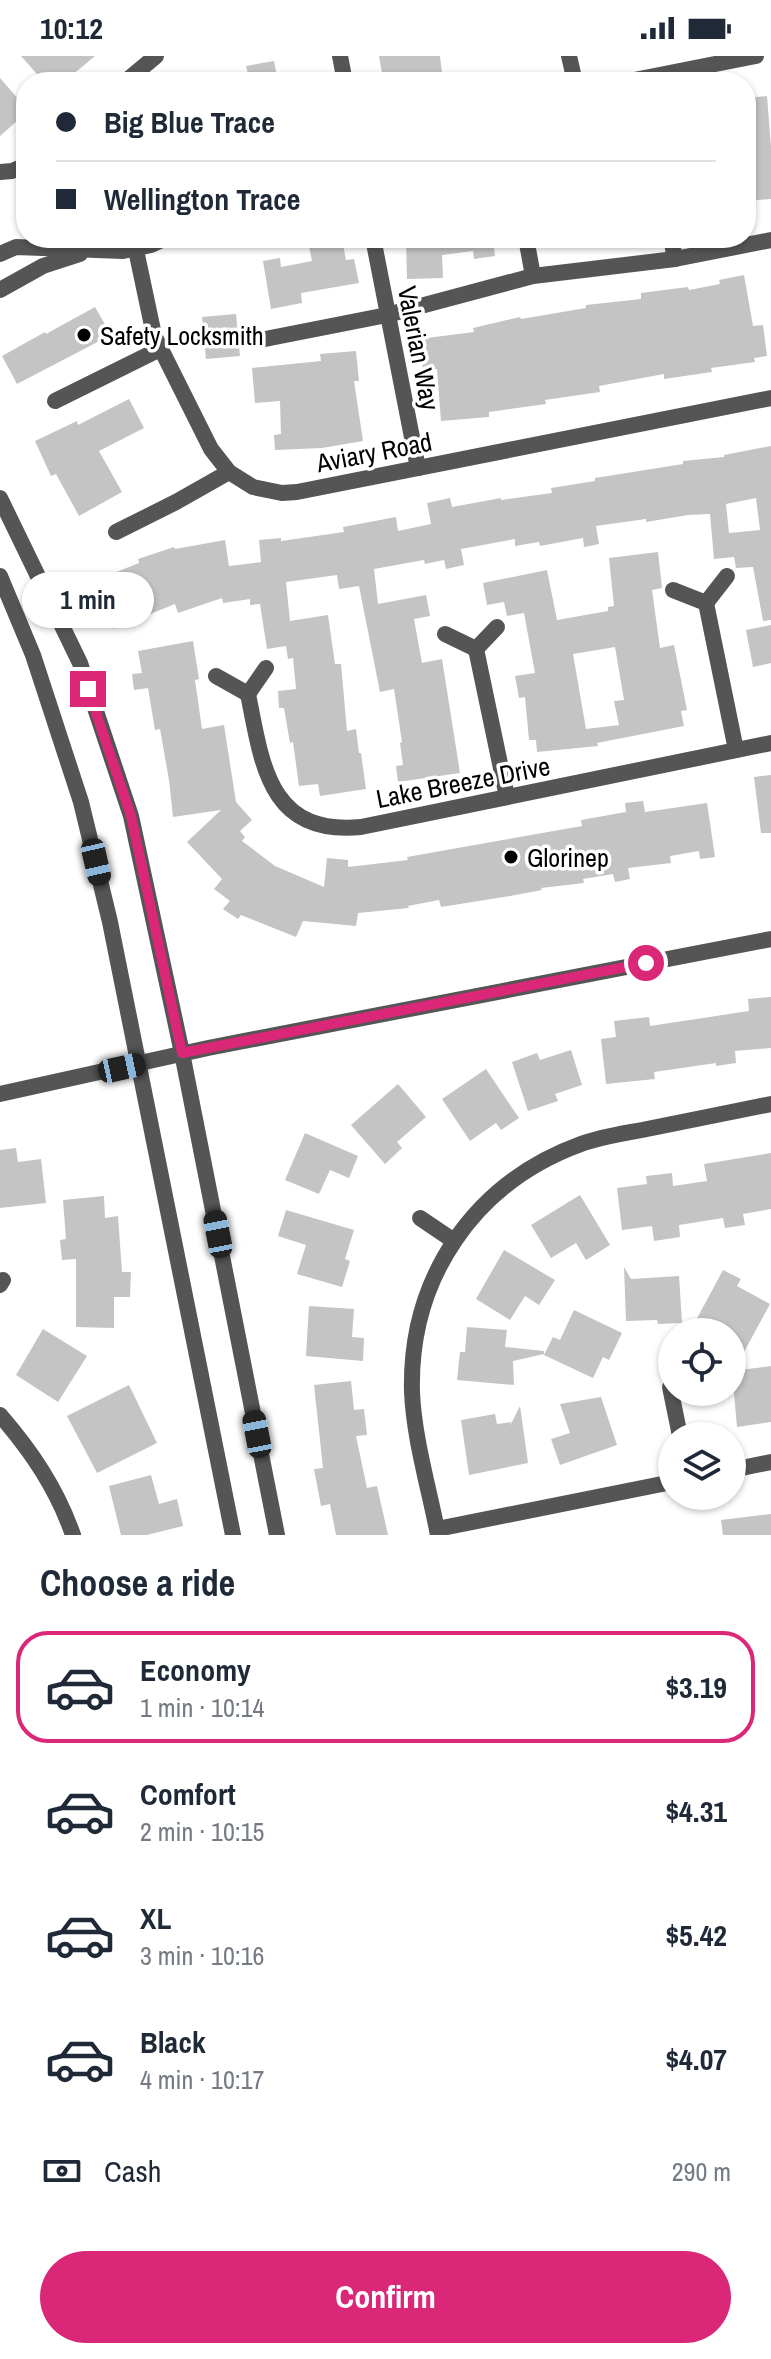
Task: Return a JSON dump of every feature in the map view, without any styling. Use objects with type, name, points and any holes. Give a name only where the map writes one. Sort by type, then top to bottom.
[{"type":"street","points":[[675,72],[756,56]]},
{"type":"street","points":[[42,248],[141,248]]},
{"type":"street","name":"Valerian Way","points":[[375,248],[418,468]]},
{"type":"street","points":[[528,248],[533,276]]},
{"type":"street","points":[[673,248],[675,259]]},
{"type":"street","points":[[260,340],[387,315],[533,276],[675,259],[731,248]]},
{"type":"street","points":[[0,290],[43,266],[93,250]]},
{"type":"street","name":"Aviary Road","points":[[136,250],[154,335],[160,349],[211,449],[229,472],[253,487],[282,493],[297,492],[771,398]]},
{"type":"street","points":[[55,401],[160,349]]},
{"type":"street","points":[[116,532],[229,472]]},
{"type":"street","points":[[0,498],[80,663],[131,816],[182,1053],[277,1535]]},
{"type":"street","points":[[0,576],[33,655],[81,802],[110,922],[233,1535]]},
{"type":"street","points":[[727,576],[706,603],[736,750]]},
{"type":"street","points":[[673,590],[706,603]]},
{"type":"street","points":[[476,649],[497,627]]},
{"type":"street","points":[[445,634],[476,649]]},
{"type":"street","points":[[476,649],[507,797]]},
{"type":"street","points":[[216,676],[248,694],[266,668]]},
{"type":"street","name":"Lake Breeze Drive","points":[[248,694],[262,761],[272,788],[292,810],[317,824],[346,828],[771,743]]},
{"type":"street","points":[[0,1094],[182,1053],[771,939]]},
{"type":"street","points":[[658,1485],[438,1532],[413,1396],[412,1362],[426,1297],[439,1266],[473,1216],[496,1192],[552,1155],[599,1138],[771,1104]]},
{"type":"street","points":[[420,1218],[454,1241]]},
{"type":"street","points":[[0,1415],[29,1449],[45,1474],[73,1535]]},
{"type":"street","points":[[746,1467],[771,1462]]},
{"type":"building","points":[[21,56],[95,56],[76,72],[35,72]]},
{"type":"building","points":[[379,56],[440,56],[442,72],[382,72]]},
{"type":"building","points":[[274,61],[276,72],[248,72],[246,66]]},
{"type":"building","points":[[0,78],[16,96],[16,122],[0,136]]},
{"type":"building","points":[[767,96],[771,199],[756,200],[756,97]]},
{"type":"building","points":[[309,248],[344,248],[346,260],[354,259],[359,283],[301,293],[302,303],[271,309],[263,261],[280,258],[281,267],[312,261]]},
{"type":"building","points":[[406,248],[494,248],[495,256],[474,259],[473,251],[442,255],[443,278],[407,279]]},
{"type":"building","points":[[744,275],[753,326],[763,325],[767,356],[754,358],[755,362],[711,368],[712,372],[664,379],[664,374],[599,386],[600,392],[489,412],[489,417],[441,421],[437,369],[423,371],[419,339],[474,332],[473,328],[520,317],[586,308],[586,305],[641,299],[641,293],[688,287],[689,290],[720,284],[719,280]]},
{"type":"building","points":[[95,307],[111,335],[17,384],[2,356]]},
{"type":"building","points":[[236,314],[240,356],[206,359],[202,317]]},
{"type":"building","points":[[356,351],[359,381],[354,381],[363,441],[322,448],[275,450],[274,435],[281,434],[280,401],[255,403],[252,368],[321,361],[320,354]]},
{"type":"building","points":[[129,399],[144,428],[99,451],[122,492],[79,516],[56,474],[51,476],[35,441],[77,421],[78,425]]},
{"type":"building","points":[[771,446],[771,620],[763,621],[753,567],[736,568],[734,557],[714,559],[710,514],[596,526],[599,544],[584,547],[583,538],[540,546],[539,542],[515,546],[515,539],[461,549],[464,565],[446,569],[444,560],[425,564],[424,560],[374,569],[378,604],[426,595],[430,616],[414,619],[422,663],[442,659],[460,773],[398,782],[396,766],[403,765],[394,689],[380,692],[359,586],[339,589],[337,575],[286,582],[290,621],[328,615],[335,664],[341,664],[347,731],[356,729],[361,753],[366,789],[320,796],[318,784],[299,786],[293,742],[290,743],[284,708],[279,708],[278,691],[296,689],[293,658],[288,659],[286,646],[267,649],[260,604],[250,605],[250,599],[223,603],[222,598],[178,613],[175,604],[113,629],[94,581],[139,563],[138,559],[174,547],[225,540],[229,566],[261,562],[259,540],[281,538],[281,541],[344,532],[343,527],[396,517],[398,531],[431,524],[427,503],[450,498],[452,507],[552,493],[551,488],[595,481],[595,478]],"holes":[[[756,498],[760,530],[729,533],[726,504]]]},
{"type":"building","points":[[658,552],[662,588],[652,590],[660,648],[674,645],[687,710],[681,711],[684,726],[597,743],[598,746],[537,752],[536,740],[529,740],[525,697],[519,698],[515,676],[535,673],[524,613],[507,616],[504,602],[487,605],[483,583],[547,570],[557,620],[608,611],[608,607],[614,606],[609,558]],"holes":[[[615,647],[624,700],[614,701],[619,725],[586,729],[573,654]]]},
{"type":"building","points":[[771,625],[771,663],[753,667],[746,630]]},
{"type":"building","points":[[193,641],[202,729],[224,725],[236,802],[252,820],[240,831],[245,837],[242,841],[275,866],[324,887],[327,858],[348,860],[348,867],[408,860],[407,857],[582,826],[581,820],[626,812],[625,803],[643,801],[645,812],[707,803],[715,857],[700,859],[699,851],[670,856],[671,863],[628,868],[630,879],[615,882],[613,874],[583,879],[584,883],[441,907],[439,900],[409,908],[358,913],[356,926],[303,921],[296,937],[241,915],[238,919],[223,909],[230,901],[214,889],[222,879],[187,842],[221,810],[173,817],[160,729],[155,730],[148,688],[134,690],[132,674],[142,673],[138,651]]},
{"type":"building","points":[[771,775],[771,833],[761,833],[754,777]]},
{"type":"building","points":[[771,997],[771,1048],[735,1051],[736,1063],[654,1072],[655,1079],[606,1084],[601,1039],[616,1037],[614,1021],[649,1017],[650,1026],[749,1011],[748,999]]},
{"type":"building","points":[[571,1050],[582,1085],[555,1094],[558,1101],[528,1111],[512,1062],[537,1053],[540,1060]]},
{"type":"building","points":[[486,1069],[519,1118],[501,1130],[496,1123],[470,1141],[442,1099]]},
{"type":"building","points":[[398,1084],[426,1117],[397,1142],[402,1148],[385,1164],[351,1125]]},
{"type":"building","points":[[305,1133],[358,1156],[349,1178],[330,1170],[319,1194],[285,1180]]},
{"type":"building","points":[[16,1148],[18,1162],[41,1159],[46,1203],[0,1208],[0,1150]]},
{"type":"building","points":[[771,1153],[771,1209],[743,1214],[745,1225],[725,1228],[723,1218],[679,1225],[680,1237],[654,1241],[652,1226],[622,1230],[617,1188],[647,1184],[646,1176],[672,1173],[673,1186],[707,1181],[704,1164]]},
{"type":"building","points":[[580,1195],[610,1245],[586,1260],[576,1243],[551,1258],[531,1225]]},
{"type":"building","points":[[104,1196],[105,1218],[118,1216],[122,1272],[131,1272],[130,1297],[114,1297],[114,1328],[76,1327],[76,1259],[62,1260],[60,1240],[66,1239],[63,1200]]},
{"type":"building","points":[[286,1210],[354,1230],[345,1259],[350,1261],[342,1287],[297,1274],[306,1245],[278,1236]]},
{"type":"building","points":[[504,1250],[555,1280],[539,1305],[525,1296],[510,1320],[476,1299]]},
{"type":"building","points":[[624,1267],[631,1279],[679,1276],[682,1318],[658,1318],[658,1324],[657,1320],[626,1321]]},
{"type":"building","points":[[723,1270],[741,1279],[737,1286],[770,1304],[746,1348],[746,1318],[697,1318]]},
{"type":"building","points":[[309,1306],[354,1309],[352,1337],[364,1338],[363,1361],[306,1356]]},
{"type":"building","points":[[574,1310],[622,1333],[609,1360],[603,1357],[593,1378],[544,1355],[553,1337],[560,1340]]},
{"type":"building","points":[[467,1327],[507,1330],[505,1347],[544,1351],[544,1354],[513,1361],[514,1385],[457,1380],[460,1352],[465,1352]]},
{"type":"building","points":[[43,1329],[87,1356],[58,1402],[16,1375]]},
{"type":"building","points":[[771,1366],[771,1422],[746,1426],[746,1422],[737,1422],[735,1406],[746,1406],[746,1369]]},
{"type":"building","points":[[351,1381],[354,1410],[364,1409],[367,1435],[356,1436],[367,1488],[377,1486],[388,1535],[336,1535],[330,1504],[321,1506],[314,1469],[323,1468],[314,1385]]},
{"type":"building","points":[[129,1385],[157,1443],[97,1473],[67,1416]]},
{"type":"building","points":[[601,1397],[617,1445],[560,1465],[551,1439],[570,1433],[560,1404]]},
{"type":"building","points":[[520,1406],[528,1463],[469,1475],[461,1420],[495,1414],[497,1424],[511,1422],[510,1426]]},
{"type":"building","points":[[151,1475],[159,1504],[177,1499],[183,1526],[147,1535],[121,1535],[109,1486]]},
{"type":"building","points":[[771,1514],[771,1535],[723,1535],[721,1520]]},
{"type":"place","name":"Safety Locksmith","points":[[84,335]]},
{"type":"place","name":"Glorinep","points":[[511,857]]},
{"type":"route","points":[[88,689],[131,816],[182,1053],[646,963]]}]
